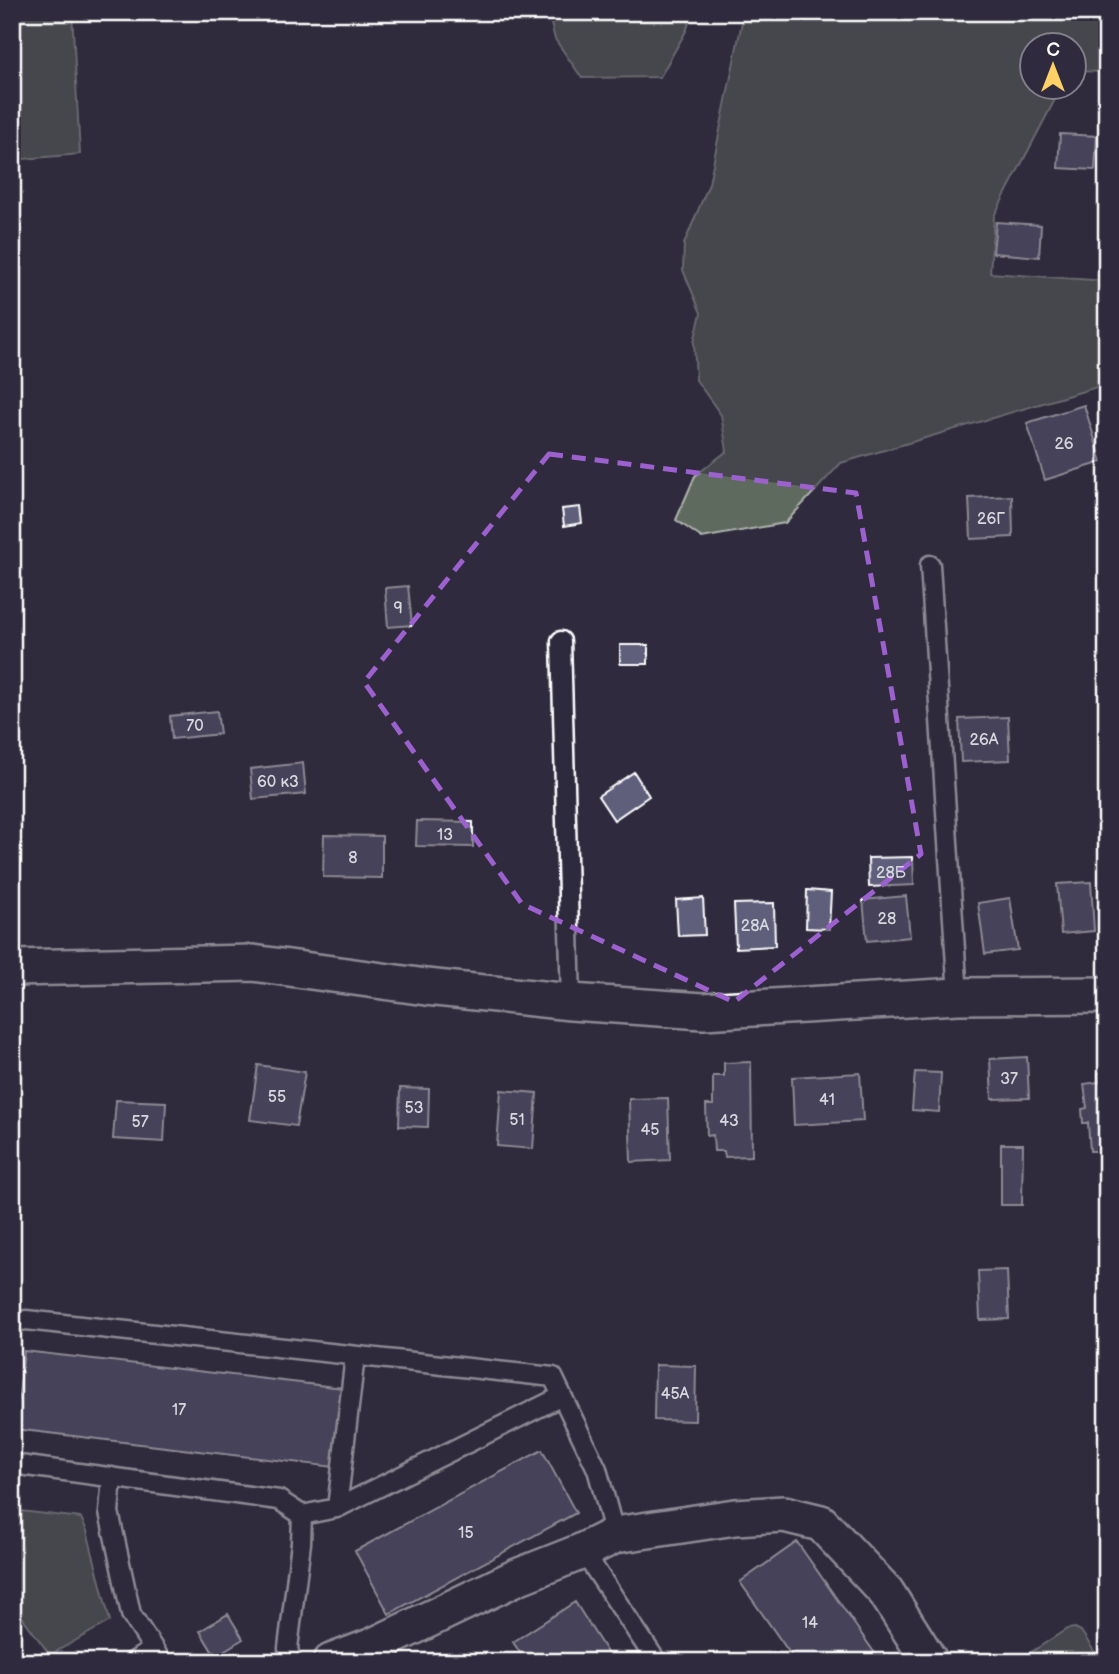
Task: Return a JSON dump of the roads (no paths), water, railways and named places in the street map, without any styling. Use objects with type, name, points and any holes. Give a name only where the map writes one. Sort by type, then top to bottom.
[{"type":"street","points":[[12,968],[253,963],[426,987],[571,1002],[704,1011],[958,996],[1107,995]]},
{"type":"street","points":[[331,1662],[379,1654],[517,1577],[583,1551],[615,1535],[735,1517],[784,1514],[821,1523],[886,1592],[930,1662]]},
{"type":"lane","points":[[930,565],[958,996]]},
{"type":"lane","points":[[561,641],[571,1002]]},
{"type":"lane","points":[[12,1323],[26,1320],[553,1377],[597,1469],[615,1535]]},
{"type":"lane","points":[[337,1508],[355,1356]]},
{"type":"lane","points":[[12,1464],[279,1500],[302,1515],[337,1508],[562,1396]]},
{"type":"lane","points":[[112,1477],[109,1512],[131,1614],[157,1655],[133,1662]]},
{"type":"lane","points":[[291,1662],[288,1648],[302,1515]]},
{"type":"lane","points":[[583,1551],[657,1662]]}]
